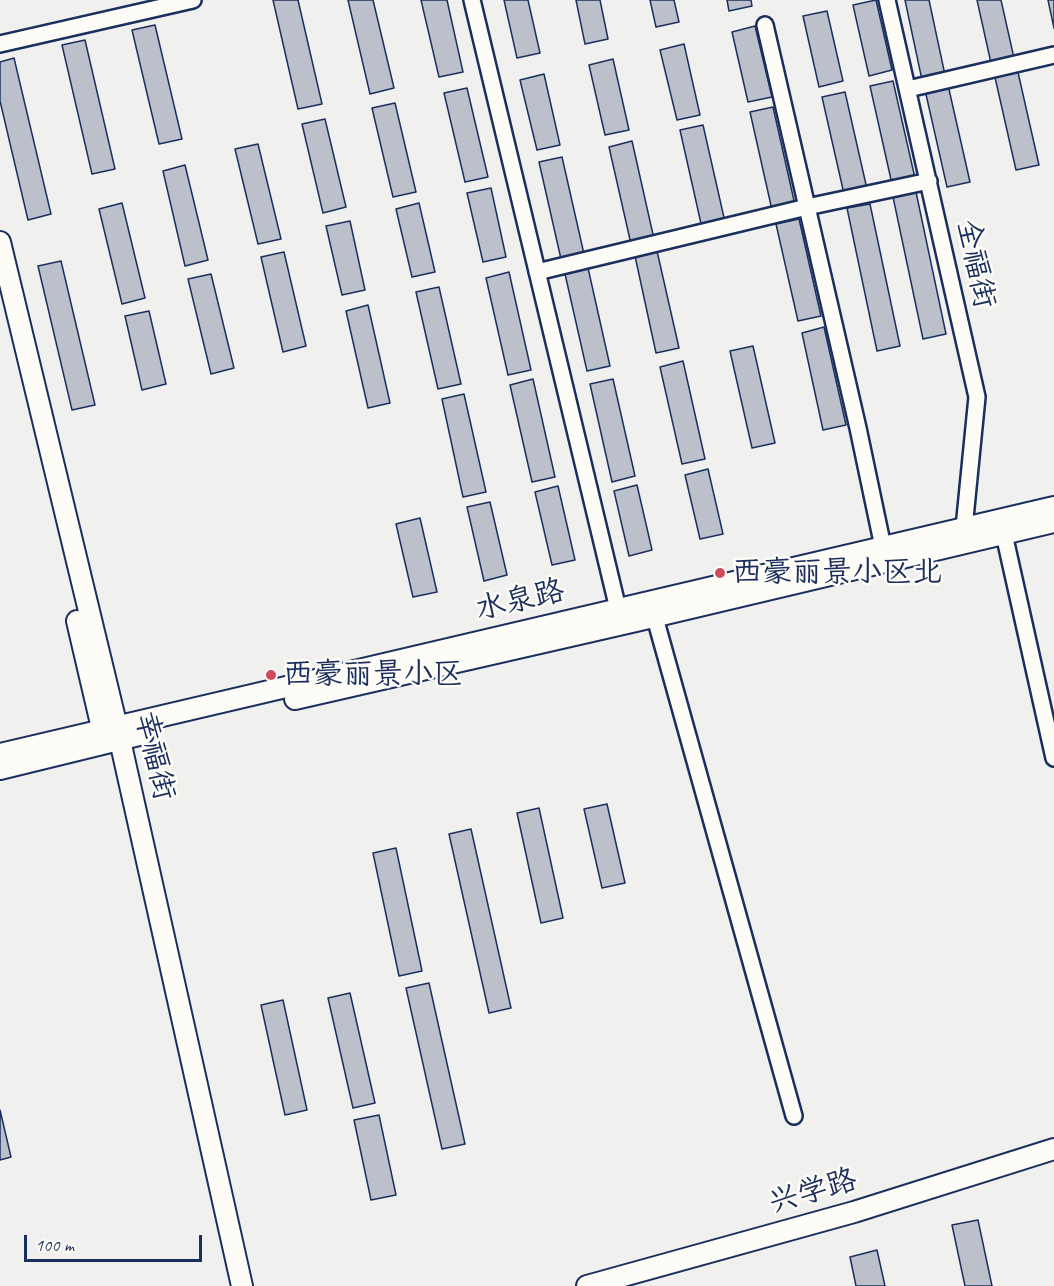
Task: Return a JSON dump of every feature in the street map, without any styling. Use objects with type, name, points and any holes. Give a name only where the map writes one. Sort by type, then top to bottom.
[{"type":"main road","name":"幸福街","points":[[0,242],[111,735],[230,1286]]},
{"type":"main road","name":"幸福街","points":[[0,294],[111,735],[242,1286]]},
{"type":"main road","name":"水泉路","points":[[0,754],[111,735],[652,609],[1002,526],[1054,507]]},
{"type":"main road","name":"水泉路","points":[[1002,526],[1054,522]]},
{"type":"main road","name":"水泉路","points":[[0,769],[111,735],[618,609],[652,609],[883,547],[966,535]]},
{"type":"main road","name":"兴学路","points":[[587,1286],[854,1212],[1054,1149]]},
{"type":"street","points":[[0,44],[193,0]]},
{"type":"street","points":[[472,0],[618,609]]},
{"type":"street","name":"全福街","points":[[887,0],[977,397],[966,535]]},
{"type":"street","points":[[765,25],[858,428],[883,547]]},
{"type":"street","points":[[908,89],[1054,55]]},
{"type":"street","points":[[537,272],[807,207],[929,181]]},
{"type":"street","points":[[1002,526],[1054,758]]},
{"type":"street","points":[[652,609],[794,1116]]},
{"type":"building","points":[[273,0],[298,0],[322,104],[298,109]]},
{"type":"building","points":[[348,0],[373,0],[394,88],[370,94]]},
{"type":"building","points":[[421,0],[447,0],[463,72],[439,77]]},
{"type":"building","points":[[504,0],[528,0],[540,53],[517,58]]},
{"type":"building","points":[[576,0],[600,0],[608,39],[585,44]]},
{"type":"building","points":[[650,0],[674,0],[679,22],[656,27]]},
{"type":"building","points":[[727,0],[751,0],[752,6],[729,11]]},
{"type":"building","points":[[876,0],[892,70],[869,76],[853,5]]},
{"type":"building","points":[[905,0],[929,0],[945,75],[922,80]]},
{"type":"building","points":[[977,0],[1001,0],[1014,58],[991,63]]},
{"type":"building","points":[[1048,0],[1054,0],[1054,28]]},
{"type":"building","points":[[827,11],[843,81],[819,87],[803,16]]},
{"type":"building","points":[[155,25],[182,139],[159,144],[132,30]]},
{"type":"building","points":[[755,26],[772,97],[748,102],[732,32]]},
{"type":"building","points":[[85,40],[115,169],[92,174],[62,45]]},
{"type":"building","points":[[684,44],[700,115],[677,120],[660,50]]},
{"type":"building","points":[[14,58],[51,214],[28,220],[0,101],[0,62]]},
{"type":"building","points":[[613,59],[629,130],[605,135],[589,65]]},
{"type":"building","points":[[1017,68],[1039,165],[1016,170],[994,73]]},
{"type":"building","points":[[544,74],[560,145],[537,150],[520,80]]},
{"type":"building","points":[[893,81],[915,178],[892,184],[870,86]]},
{"type":"building","points":[[948,85],[970,182],[947,187],[925,90]]},
{"type":"building","points":[[467,88],[488,177],[465,182],[444,93]]},
{"type":"building","points":[[845,92],[867,189],[844,194],[822,97]]},
{"type":"building","points":[[395,103],[416,192],[393,197],[372,108]]},
{"type":"building","points":[[773,107],[795,205],[772,210],[750,112]]},
{"type":"building","points":[[325,119],[346,207],[323,213],[302,124]]},
{"type":"building","points":[[703,125],[725,222],[702,228],[680,130]]},
{"type":"building","points":[[632,141],[654,239],[631,244],[609,147]]},
{"type":"building","points":[[258,144],[281,239],[258,244],[235,149]]},
{"type":"building","points":[[562,157],[584,254],[561,259],[539,162]]},
{"type":"building","points":[[185,165],[208,260],[185,266],[163,171]]},
{"type":"building","points":[[491,188],[506,257],[483,262],[467,193]]},
{"type":"building","points":[[916,192],[946,334],[923,339],[893,197]]},
{"type":"building","points":[[122,203],[145,298],[122,304],[99,209]]},
{"type":"building","points":[[419,203],[435,272],[412,277],[396,209]]},
{"type":"building","points":[[870,204],[900,346],[877,351],[847,208]]},
{"type":"building","points":[[799,219],[821,316],[798,321],[776,224]]},
{"type":"building","points":[[350,221],[365,290],[342,295],[326,226]]},
{"type":"building","points":[[657,251],[679,348],[656,353],[635,256]]},
{"type":"building","points":[[284,252],[306,346],[283,352],[261,257]]},
{"type":"building","points":[[61,261],[95,405],[72,410],[38,266]]},
{"type":"building","points":[[588,268],[610,366],[587,371],[565,274]]},
{"type":"building","points":[[509,272],[531,370],[508,375],[486,278]]},
{"type":"building","points":[[211,274],[234,368],[211,374],[188,279]]},
{"type":"building","points":[[439,287],[461,384],[438,389],[416,292]]},
{"type":"building","points":[[368,305],[390,403],[368,408],[346,311]]},
{"type":"building","points":[[149,311],[166,384],[142,390],[125,316]]},
{"type":"building","points":[[824,327],[846,425],[823,430],[802,333]]},
{"type":"building","points":[[753,346],[775,443],[752,448],[730,351]]},
{"type":"building","points":[[683,361],[705,459],[682,464],[660,367]]},
{"type":"building","points":[[533,379],[555,477],[532,482],[510,385]]},
{"type":"building","points":[[613,379],[635,476],[612,482],[590,384]]},
{"type":"building","points":[[464,394],[486,492],[463,497],[442,399]]},
{"type":"building","points":[[708,469],[723,534],[700,539],[685,475]]},
{"type":"building","points":[[637,485],[652,550],[629,556],[614,491]]},
{"type":"building","points":[[558,486],[575,560],[552,565],[535,492]]},
{"type":"building","points":[[490,502],[507,575],[484,581],[467,507]]},
{"type":"building","points":[[420,518],[437,592],[413,597],[396,524]]},
{"type":"building","points":[[607,804],[625,883],[602,888],[584,809]]},
{"type":"building","points":[[539,808],[563,918],[541,923],[517,813]]},
{"type":"building","points":[[471,829],[511,1008],[489,1013],[449,834]]},
{"type":"building","points":[[396,848],[422,971],[399,976],[373,853]]},
{"type":"building","points":[[429,983],[465,1144],[442,1149],[406,988]]},
{"type":"building","points":[[350,993],[375,1103],[353,1108],[328,998]]},
{"type":"building","points":[[283,1000],[307,1110],[285,1115],[261,1005]]},
{"type":"building","points":[[0,1110],[11,1157],[0,1160]]},
{"type":"building","points":[[379,1115],[396,1195],[371,1200],[354,1120]]},
{"type":"building","points":[[978,1220],[992,1286],[965,1286],[952,1225]]},
{"type":"building","points":[[877,1250],[885,1286],[856,1286],[850,1257]]},
{"type":"place","name":"西豪丽景小区北","points":[[720,573]]},
{"type":"place","name":"西豪丽景小区","points":[[271,675]]}]
